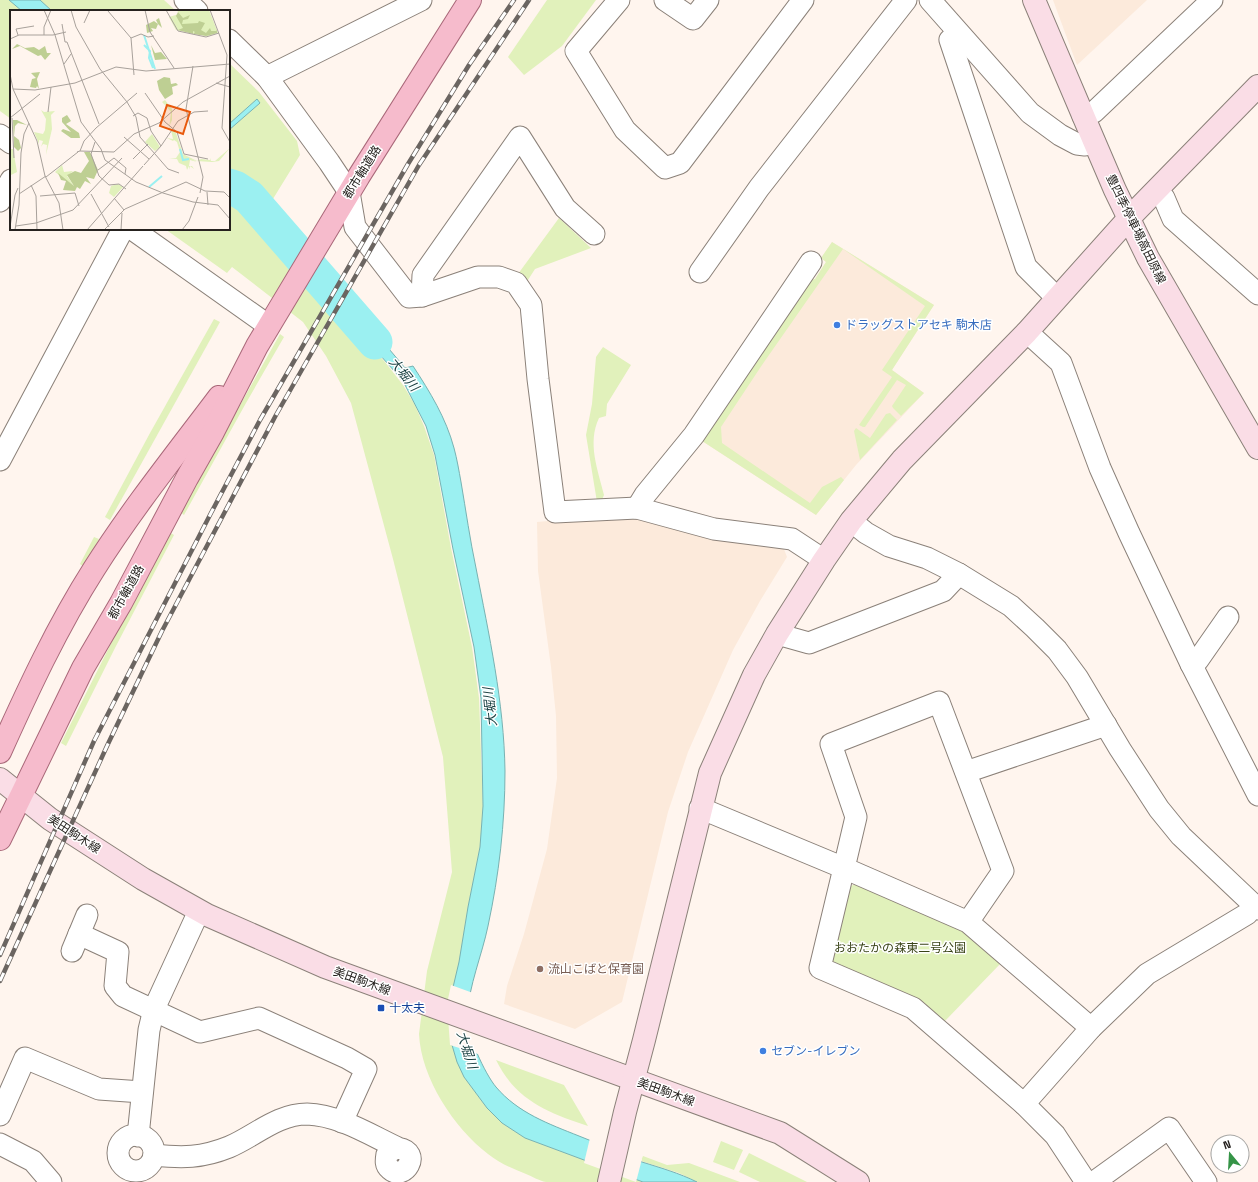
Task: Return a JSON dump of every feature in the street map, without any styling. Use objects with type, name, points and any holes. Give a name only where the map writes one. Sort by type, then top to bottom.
[{"type":"main road","name":"都市軸道路","points":[[0,839],[82,668],[121,603],[213,432],[257,346],[349,192],[470,0]]},
{"type":"main road","name":"都市軸道路","points":[[0,752],[47,652],[64,619],[94,569],[128,519],[257,346]]},
{"type":"street","points":[[185,0],[196,10]]},
{"type":"street","points":[[267,77],[421,0]]},
{"type":"street","points":[[619,0],[576,51],[625,130],[665,168],[680,163],[803,0]]},
{"type":"street","points":[[665,0],[693,19],[708,0]]},
{"type":"street","points":[[700,272],[760,188],[906,0]]},
{"type":"street","points":[[930,0],[1030,113],[1060,135],[1077,144],[1085,145],[1094,141]]},
{"type":"street","name":"豊四季停車場高田原線","points":[[1034,0],[1094,141],[1148,258],[1258,448]]},
{"type":"street","points":[[1083,116],[1094,112],[1212,0]]},
{"type":"street","points":[[958,33],[950,40],[1026,267],[1057,298]]},
{"type":"street","points":[[230,41],[267,77],[349,192],[355,227],[409,297],[422,296],[478,277],[499,277],[516,283],[531,305],[538,379],[555,512],[637,508],[714,529],[792,539],[824,560]]},
{"type":"street","points":[[609,1182],[633,1080],[682,890],[700,808],[710,773],[754,674],[777,634],[824,560],[851,521],[902,460],[1026,332],[1129,218],[1158,191],[1258,86]]},
{"type":"street","points":[[0,135],[10,142]]},
{"type":"street","points":[[422,296],[423,275],[520,137],[565,208],[594,234]]},
{"type":"street","points":[[0,201],[10,182]]},
{"type":"street","points":[[1158,191],[1164,198],[1174,218],[1258,294]]},
{"type":"street","points":[[0,460],[122,230]]},
{"type":"street","points":[[133,230],[269,326]]},
{"type":"street","points":[[637,508],[645,495],[694,435],[810,262]]},
{"type":"street","points":[[1026,332],[1061,363],[1100,468],[1129,533],[1190,664],[1258,795]]},
{"type":"street","points":[[851,521],[866,533],[889,546],[926,558],[959,574],[1010,606],[1035,628],[1057,650],[1077,677],[1158,809],[1181,836],[1256,907],[1247,914],[1147,974],[1091,1028],[1024,1104]]},
{"type":"street","points":[[777,634],[809,643],[943,592],[959,574]]},
{"type":"street","points":[[1190,664],[1198,660],[1228,617]]},
{"type":"street","points":[[968,922],[1003,871],[939,702],[831,744],[856,817],[820,968],[913,1008],[1024,1104],[1056,1135],[1086,1182]]},
{"type":"street","points":[[966,772],[1106,725]]},
{"type":"street","name":"美田駒木線","points":[[0,779],[50,819],[143,879],[199,911],[325,967],[780,1133],[858,1182]]},
{"type":"street","points":[[700,808],[968,922],[1091,1028]]},
{"type":"street","points":[[138,1136],[149,1030],[154,1011],[199,911]]},
{"type":"street","points":[[87,915],[76,942],[118,952],[114,986],[123,996],[200,1032],[259,1018],[353,1061],[366,1069],[342,1122]]},
{"type":"street","points":[[0,1115],[25,1058],[99,1089],[142,1092]]},
{"type":"street","points":[[154,1155],[188,1158],[203,1155],[228,1147],[269,1125],[293,1116],[308,1114],[342,1122],[405,1150],[408,1153],[410,1161],[406,1171],[389,1177]]},
{"type":"street","points":[[1094,1182],[1169,1128],[1206,1182]]},
{"type":"street","points":[[138,1136],[150,1142],[154,1155],[148,1167],[132,1176],[128,1169],[120,1161],[119,1151],[120,1146],[128,1138],[138,1136]]},
{"type":"street","points":[[0,1144],[33,1161],[51,1182]]},
{"type":"shaded area","points":[[1053,0],[1147,0],[1077,65]]},
{"type":"shaded area","points":[[832,242],[934,305],[892,370],[924,393],[856,465],[816,515],[699,439],[807,281],[815,279],[826,262],[821,258]]},
{"type":"shaded area","points":[[626,514],[782,544],[787,557],[760,601],[733,650],[688,752],[668,812],[622,1002],[575,1029],[504,1004],[507,986],[524,934],[547,849],[557,778],[556,716],[538,571],[537,522]]},
{"type":"green space","points":[[0,0],[9,0],[21,10],[10,10],[10,118],[0,111]]},
{"type":"green space","points":[[40,0],[164,0],[175,10],[51,10]]},
{"type":"green space","points":[[547,0],[596,0],[562,46],[524,75],[508,57]]},
{"type":"green space","points":[[230,64],[259,92],[297,141],[300,155],[268,207],[257,195],[230,177],[230,129],[260,103],[257,99],[230,123]]},
{"type":"green space","points":[[230,199],[235,199],[260,221],[385,362],[403,385],[415,405],[434,455],[451,548],[472,647],[479,698],[483,806],[480,847],[468,907],[450,1018],[452,1045],[464,1077],[487,1108],[502,1123],[525,1138],[643,1182],[546,1182],[511,1168],[488,1154],[475,1143],[452,1116],[433,1084],[421,1051],[419,1034],[427,971],[452,872],[443,757],[393,559],[351,403],[326,356],[303,322],[232,267],[227,273],[166,230],[230,230]]},
{"type":"green space","points":[[559,218],[591,248],[535,269],[526,283],[518,274]]},
{"type":"green space","points":[[832,242],[934,305],[892,370],[924,393],[901,416],[892,406],[906,385],[897,380],[865,427],[859,425],[892,377],[882,370],[925,306],[843,249],[762,365],[721,427],[722,443],[810,503],[822,487],[841,477],[844,480],[816,515],[699,439],[807,281],[815,279],[826,262],[821,258]]},
{"type":"green space","points":[[214,319],[220,322],[110,520],[105,517]]},
{"type":"green space","points":[[280,334],[284,337],[184,515],[180,512]]},
{"type":"green space","points":[[603,347],[631,365],[607,404],[606,416],[599,418],[596,427],[594,437],[595,456],[604,495],[601,502],[597,502],[586,435],[592,404],[596,357]]},
{"type":"green space","points":[[890,413],[897,420],[860,460],[854,431],[856,428],[870,438],[886,414]]},
{"type":"green space","points":[[169,532],[174,535],[66,746],[61,743],[142,582]]},
{"type":"green space","points":[[94,537],[99,539],[84,567],[80,564]]},
{"type":"green space","name":"おおたかの森東二号公園","points":[[856,884],[965,930],[1002,962],[943,1023],[835,967],[831,958],[848,887]]},
{"type":"green space","points":[[496,1060],[564,1085],[588,1126],[560,1116],[535,1104],[513,1086]]},
{"type":"green space","points":[[721,1141],[743,1150],[734,1170],[713,1162]]},
{"type":"green space","points":[[749,1153],[807,1182],[760,1182],[739,1172]]},
{"type":"green space","points":[[643,1156],[667,1165],[689,1163],[740,1182],[697,1182],[679,1173],[641,1161]]},
{"type":"water","points":[[9,0],[40,0],[51,10],[21,10]]},
{"type":"water","points":[[257,99],[260,103],[230,129],[230,123]]},
{"type":"water","points":[[230,177],[248,187],[268,207],[260,221],[235,200],[230,199]]},
{"type":"water","points":[[348,300],[405,368],[413,366],[431,395],[447,426],[458,465],[495,669],[504,745],[504,810],[501,849],[492,907],[468,1004],[467,1016],[473,1043],[487,1073],[496,1087],[524,1111],[545,1122],[626,1156],[677,1173],[697,1182],[643,1182],[525,1138],[502,1123],[487,1108],[464,1077],[457,1062],[452,1045],[450,1000],[459,962],[480,847],[483,806],[481,698],[474,647],[435,455],[426,426],[405,385],[340,310]]},
{"type":"pier","points":[[346,298],[349,298],[352,302],[343,316],[338,309]]},
{"type":"pier","points":[[451,985],[473,993],[469,1016],[470,1027],[481,1055],[450,1045],[448,999]]},
{"type":"pier","points":[[590,1138],[642,1159],[636,1182],[584,1163]]},
{"type":"waterway","name":"大堀川","points":[[230,186],[249,197],[375,342]]},
{"type":"railway","points":[[0,955],[94,741],[260,420],[408,164],[469,65],[514,0]]},
{"type":"railway","points":[[0,981],[107,746],[162,631],[276,415],[419,165],[529,0]]},
{"type":"place","name":"ドラッグストアセキ 駒木店","points":[[837,325]]},
{"type":"place","name":"流山こばと保育園","points":[[540,969]]},
{"type":"place","name":"十太夫","points":[[381,1008]]},
{"type":"place","name":"セブン-イレブン","points":[[763,1051]]}]
